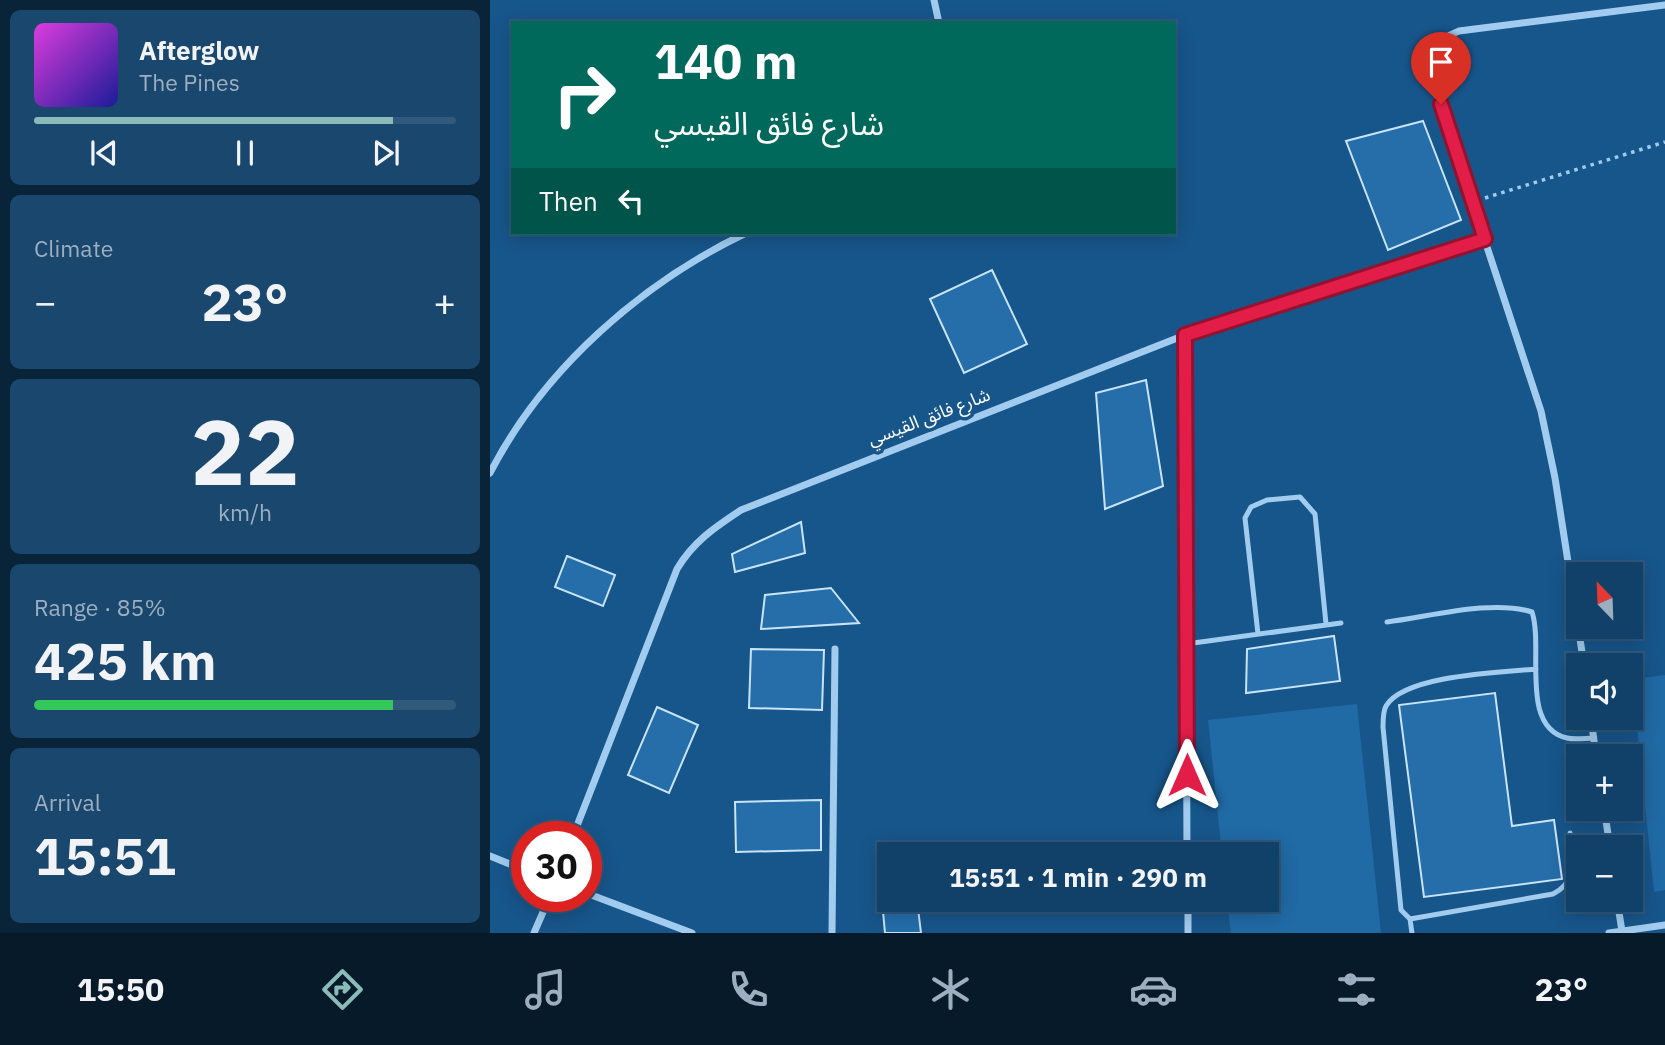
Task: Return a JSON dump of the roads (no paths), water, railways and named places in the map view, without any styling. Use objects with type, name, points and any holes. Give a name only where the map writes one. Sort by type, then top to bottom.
[{"type":"street","points":[[934,0],[939,21]]},
{"type":"street","points":[[1582,653],[1555,478],[1541,411],[1432,80],[1432,55],[1437,45],[1458,30],[1665,5]]},
{"type":"street","points":[[490,473],[502,450],[538,399],[632,303],[691,260],[743,235]]},
{"type":"street","name":"شارع فائق القيسي","points":[[579,821],[677,569],[687,551],[707,532],[741,510],[788,489],[1185,335],[1485,239]]},
{"type":"street","points":[[1185,335],[1187,842]]},
{"type":"street","points":[[832,933],[835,649]]},
{"type":"street","points":[[1593,730],[1595,744]]},
{"type":"street","points":[[490,856],[511,865]]},
{"type":"street","points":[[602,900],[692,933]]},
{"type":"street","points":[[534,933],[543,912]]},
{"type":"street","points":[[1188,912],[1188,933]]},
{"type":"street","points":[[1619,912],[1622,931]]},
{"type":"street","points":[[1609,933],[1665,925]]},
{"type":"lane","points":[[1258,634],[1245,518],[1251,507],[1285,496],[1300,496],[1315,514],[1326,624]]},
{"type":"lane","points":[[1387,622],[1516,607],[1532,612],[1537,627],[1535,686],[1541,718],[1549,730],[1567,738],[1594,738]]},
{"type":"lane","points":[[1186,644],[1341,623]]},
{"type":"lane","points":[[1412,933],[1410,919],[1400,904],[1383,727],[1385,708],[1400,692],[1421,685],[1478,674],[1536,669]]},
{"type":"lane","points":[[1410,919],[1535,899],[1566,888],[1572,876],[1570,833]]}]
